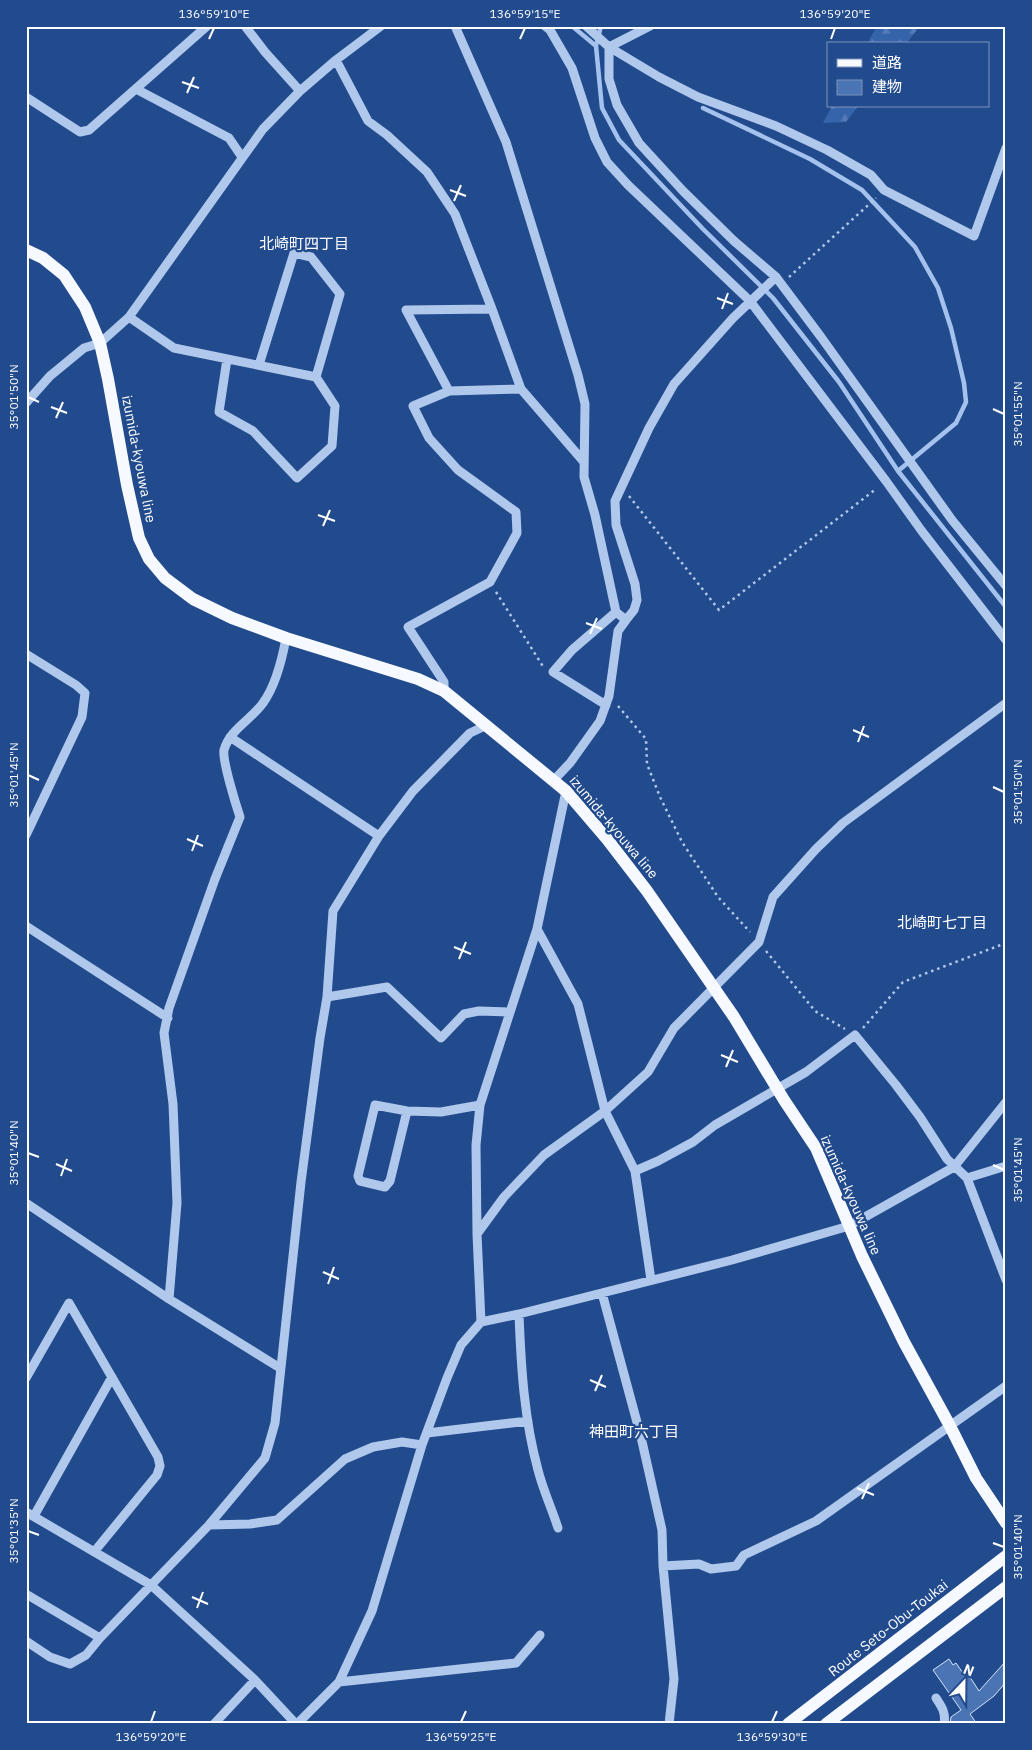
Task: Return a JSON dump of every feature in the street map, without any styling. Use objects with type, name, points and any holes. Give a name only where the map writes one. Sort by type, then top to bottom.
[{"type":"main road","name":"izumida-kyouwa line","points":[[26,250],[43,258],[64,276],[85,307],[100,343],[126,485],[139,538],[149,559],[165,578],[193,599],[232,618],[286,638],[418,679],[444,691],[554,780],[566,791],[607,839],[647,891],[714,987],[816,1148],[849,1226],[904,1342],[976,1478],[1006,1523]]},
{"type":"main road","name":"Route Seto-Obu-Toukai","points":[[788,1724],[1006,1556]]},
{"type":"main road","points":[[832,1722],[1006,1587]]},
{"type":"street","points":[[26,97],[80,132],[89,130],[207,26]]},
{"type":"street","points":[[245,26],[265,52],[300,91]]},
{"type":"street","points":[[26,403],[50,376],[84,348],[100,343],[129,317],[263,129],[300,91],[336,60],[381,26]]},
{"type":"street","points":[[455,26],[506,142],[578,375],[584,404],[584,476],[595,515],[616,612],[626,620]]},
{"type":"street","points":[[545,26],[550,30],[572,68],[595,138],[607,162],[750,301],[921,530],[1006,640]]},
{"type":"street","points":[[610,47],[650,26]]},
{"type":"street","points":[[589,29],[610,47],[659,77],[698,97],[776,126],[827,150],[871,175],[884,190],[974,236],[1006,148]]},
{"type":"street","points":[[610,47],[609,78],[617,105],[640,143],[683,191],[734,241],[779,281],[822,337],[952,520],[1006,586]]},
{"type":"street","points":[[336,60],[368,121],[387,135],[427,172],[455,214],[520,388],[584,462]]},
{"type":"street","points":[[136,89],[229,138],[242,158]]},
{"type":"street","points":[[259,365],[294,253],[311,257],[340,294],[316,376]]},
{"type":"street","points":[[554,780],[570,763],[600,722],[609,696],[618,631],[634,610],[637,600],[614,515],[614,501],[649,428],[674,384],[750,301],[769,284],[779,281]]},
{"type":"street","points":[[449,391],[406,310],[492,309]]},
{"type":"street","points":[[129,317],[174,348],[227,358],[316,376],[335,406],[332,446],[296,478],[253,431],[219,412],[227,358]]},
{"type":"street","points":[[444,691],[444,682],[408,627],[490,582],[517,533],[516,512],[458,470],[429,438],[413,406],[449,391],[520,388]]},
{"type":"street","points":[[606,705],[553,672],[572,650],[616,612]]},
{"type":"street","points":[[169,1299],[177,1202],[173,1104],[164,1033],[169,1008],[211,888],[240,817],[232,794],[224,752],[230,737],[262,704],[282,660],[286,638]]},
{"type":"street","points":[[26,654],[76,685],[85,693],[82,717],[26,835]]},
{"type":"street","points":[[476,1234],[504,1197],[544,1155],[605,1111],[648,1072],[674,1028],[759,942],[773,897],[823,842],[843,823],[1006,703]]},
{"type":"street","points":[[26,1641],[50,1657],[70,1664],[86,1655],[150,1585],[209,1525],[265,1458],[275,1423],[300,1182],[327,997],[334,912],[379,836],[413,791],[470,733],[485,726]]},
{"type":"street","points":[[230,737],[379,836]]},
{"type":"street","points":[[481,1322],[476,1234],[476,1145],[480,1106],[537,929],[566,791]]},
{"type":"street","points":[[26,926],[168,1018]]},
{"type":"street","points":[[537,929],[578,1004],[605,1111],[635,1172],[651,1280]]},
{"type":"street","points":[[327,997],[387,987],[441,1038],[464,1014],[479,1010],[509,1012]]},
{"type":"street","points":[[635,1172],[693,1142],[715,1125],[778,1090],[855,1036],[920,1117],[947,1159],[966,1178],[1006,1280]]},
{"type":"street","points":[[112,1377],[30,1514],[150,1585],[255,1680],[296,1724],[339,1682],[372,1612],[422,1445],[447,1378],[461,1344],[481,1322],[732,1260],[849,1226],[954,1167],[1006,1102]]},
{"type":"street","points":[[407,1111],[390,1181],[385,1187],[360,1181],[358,1176],[375,1105],[407,1111],[440,1112],[480,1106]]},
{"type":"street","points":[[966,1178],[1006,1166]]},
{"type":"street","points":[[26,1203],[169,1299],[280,1368]]},
{"type":"street","points":[[602,1292],[641,1438],[662,1530],[663,1566],[674,1679],[670,1724]]},
{"type":"street","points":[[26,1378],[70,1304],[158,1457],[160,1466],[157,1475],[94,1552]]},
{"type":"street","points":[[519,1314],[521,1367],[528,1421],[538,1470],[558,1528]]},
{"type":"street","points":[[663,1566],[699,1564],[711,1569],[736,1566],[744,1555],[816,1520],[1006,1386]]},
{"type":"street","points":[[427,1432],[528,1421]]},
{"type":"street","points":[[209,1525],[250,1524],[277,1520],[345,1459],[373,1447],[402,1442],[422,1445]]},
{"type":"street","points":[[26,1594],[100,1638]]},
{"type":"street","points":[[339,1682],[516,1663],[540,1635]]},
{"type":"street","points":[[214,1724],[255,1680]]},
{"type":"street","points":[[936,1698],[943,1709],[944,1724]]},
{"type":"path","points":[[779,281],[884,190]]},
{"type":"path","points":[[622,487],[718,610],[886,481]]},
{"type":"path","points":[[490,582],[545,670],[553,672]]},
{"type":"green space","points":[[877,26],[920,26],[908,42],[868,42]]},
{"type":"green space","points":[[831,108],[856,108],[846,122],[823,123]]},
{"type":"building","points":[[949,1659],[953,1665],[956,1663],[965,1676],[968,1674],[979,1691],[1006,1661],[1006,1682],[994,1696],[970,1714],[977,1724],[950,1724],[951,1717],[961,1710],[933,1670]]},
{"type":"waterway","points":[[572,26],[596,46]]},
{"type":"waterway","points":[[601,26],[596,46],[602,108],[619,140],[703,229],[773,298],[839,382],[898,471],[1006,607]]},
{"type":"waterway","points":[[703,108],[810,159],[862,190],[915,247],[938,288],[951,328],[964,383],[966,402],[956,423],[898,471]]},
{"type":"district","name":"北崎町四丁目","points":[[304,244]]},
{"type":"district","name":"北崎町七丁目","points":[[942,923]]},
{"type":"district","name":"神田町六丁目","points":[[634,1432]]}]
